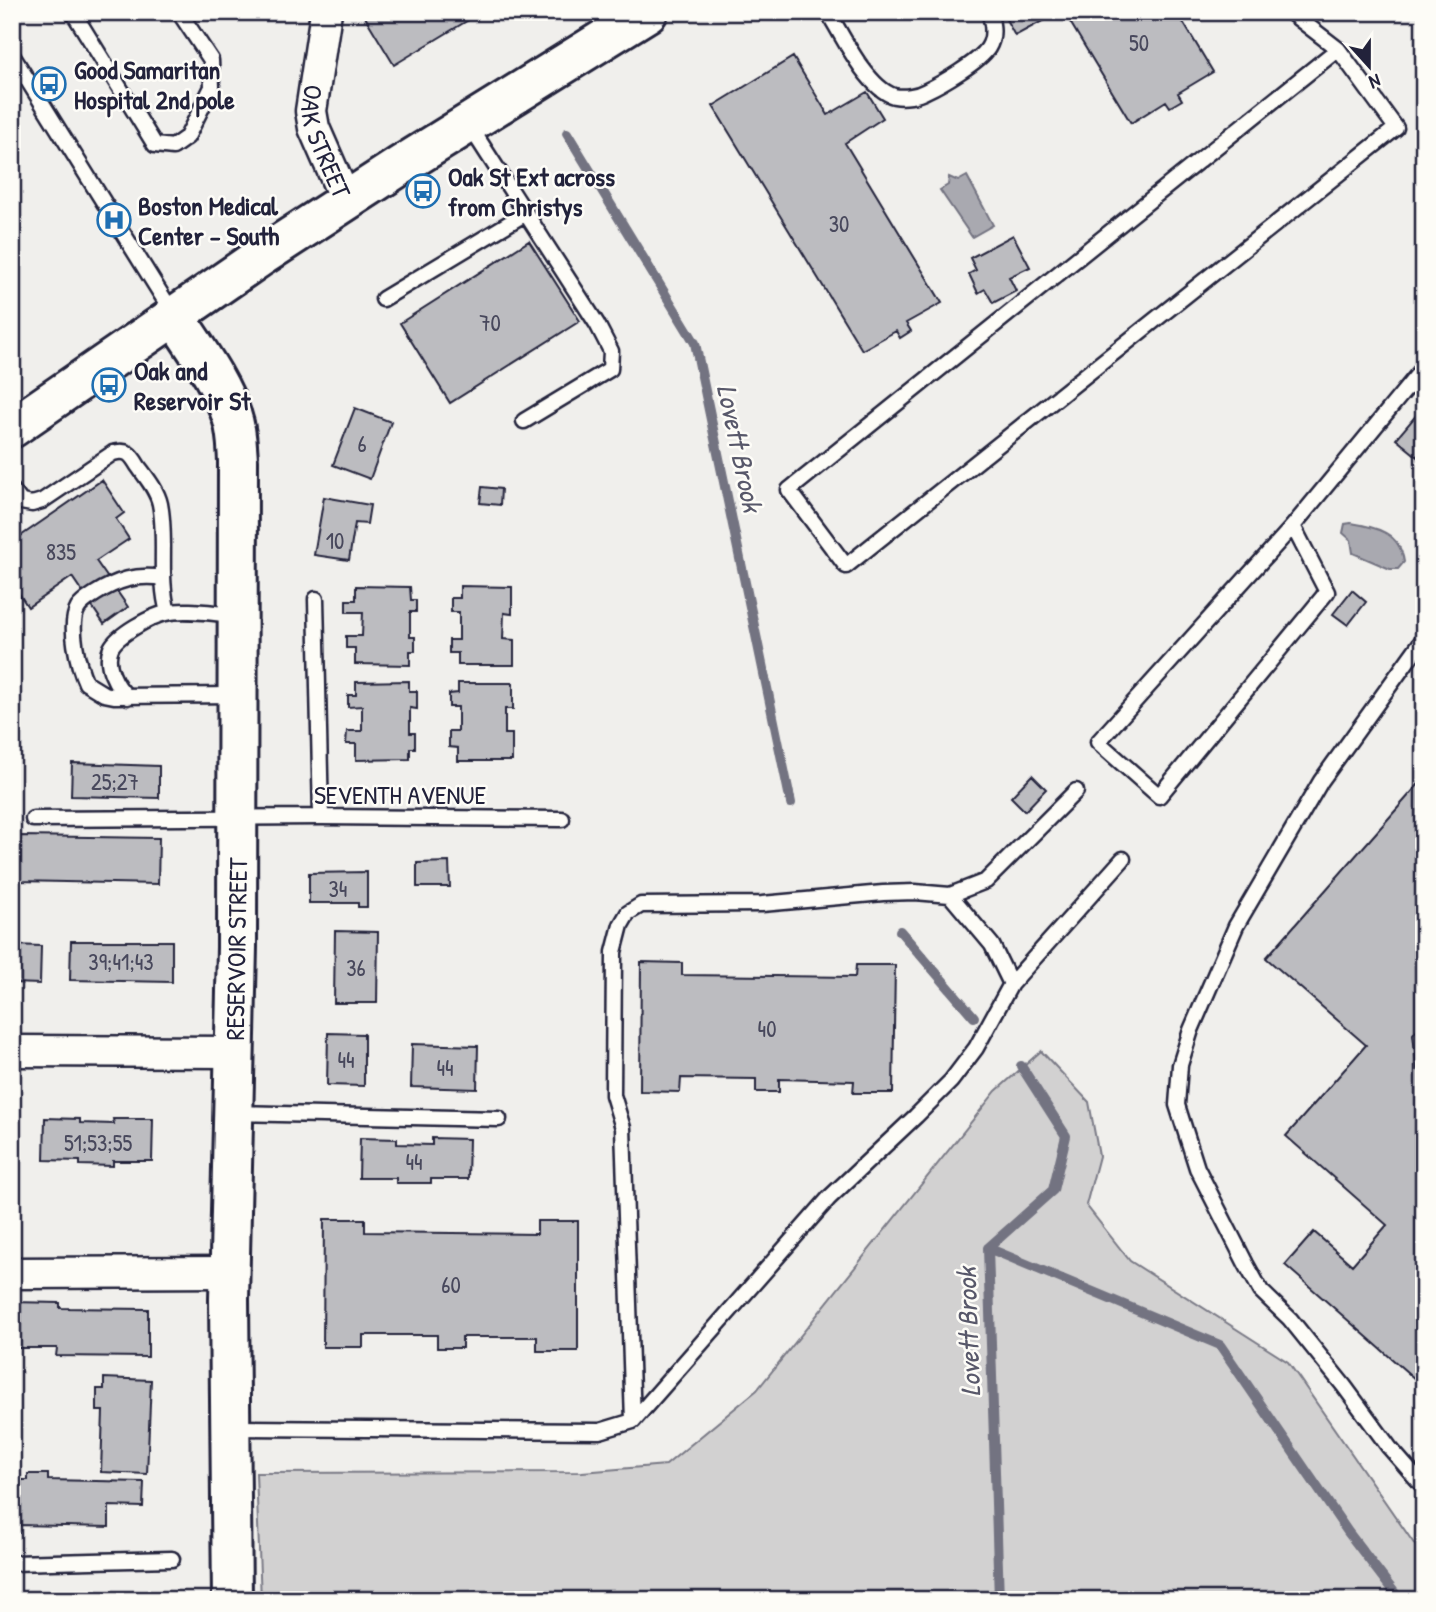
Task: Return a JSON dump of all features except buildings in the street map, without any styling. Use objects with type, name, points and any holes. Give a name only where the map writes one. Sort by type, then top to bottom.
[{"type":"street","name":"OAK STREET","points":[[12,428],[346,201],[314,128],[311,111],[326,12]]},
{"type":"street","points":[[346,201],[648,12]]},
{"type":"street","name":"RESERVOIR STREET","points":[[174,316],[219,385],[233,419],[239,461],[238,819],[229,1272],[232,1600]]},
{"type":"street","points":[[12,1051],[234,1052]]},
{"type":"street","points":[[12,1273],[229,1272]]},
{"type":"lane","points":[[73,12],[155,145],[173,147],[187,137],[212,87],[211,60],[178,12]]},
{"type":"lane","points":[[828,12],[865,71],[877,85],[893,96],[909,97],[926,91],[976,60],[987,50],[993,37],[989,12]]},
{"type":"lane","points":[[1290,12],[1338,49],[1396,128],[846,566],[789,490],[1338,49]]},
{"type":"lane","points":[[12,55],[174,316]]},
{"type":"lane","points":[[468,124],[597,324],[611,351],[610,369],[524,421]]},
{"type":"lane","points":[[383,299],[526,213]]},
{"type":"lane","points":[[1293,526],[1327,592],[1158,796],[1098,743],[1293,526],[1424,367]]},
{"type":"lane","points":[[12,490],[21,502],[37,503],[113,453],[127,452],[154,489],[160,504],[163,595],[168,612]]},
{"type":"lane","points":[[163,578],[134,577],[114,582],[85,601],[77,610],[74,625],[76,647],[86,683],[104,694],[128,697],[239,695]]},
{"type":"lane","points":[[316,599],[321,817]]},
{"type":"lane","points":[[128,697],[119,688],[109,663],[111,648],[115,642],[141,624],[168,612],[238,615]]},
{"type":"lane","points":[[1424,638],[1321,781],[1236,926],[1191,1030],[1180,1065],[1177,1105],[1197,1168],[1262,1291],[1290,1319],[1389,1447],[1424,1487]]},
{"type":"lane","points":[[633,1422],[623,1128],[614,1095],[614,952],[621,925],[628,913],[640,905],[762,904],[893,893],[950,895],[986,881],[1076,790]]},
{"type":"lane","name":"SEVENTH AVENUE","points":[[33,819],[562,819]]},
{"type":"lane","points":[[230,1428],[600,1430],[633,1422],[828,1198],[951,1081],[976,1048],[1011,984],[1123,859]]},
{"type":"lane","points":[[950,895],[992,945],[1011,984]]},
{"type":"lane","points":[[233,1112],[499,1119]]},
{"type":"lane","points":[[12,1563],[173,1559]]},
{"type":"shaded area","points":[[967,176],[993,225],[972,237],[940,190],[948,185],[949,177],[958,181]]},
{"type":"shaded area","points":[[1345,524],[1378,529],[1392,538],[1402,552],[1404,562],[1398,569],[1390,569],[1353,553],[1351,540],[1343,533]]},
{"type":"shaded area","points":[[1041,1051],[1089,1102],[1099,1156],[1086,1205],[1130,1261],[1288,1362],[1424,1558],[1424,1600],[261,1600],[256,1473],[582,1472],[666,1465],[757,1390],[996,1091]]},
{"type":"waterway","name":"Lovett Brook","points":[[567,133],[695,343],[791,803]]},
{"type":"waterway","name":"Lovett Brook","points":[[900,931],[974,1017]]},
{"type":"waterway","name":"Lovett Brook","points":[[999,1600],[988,1248],[1053,1190],[1066,1136],[1021,1066]]},
{"type":"waterway","points":[[988,1248],[1220,1345],[1348,1532],[1400,1600]]},
{"type":"place","name":"Good Samaritan Hospital 2nd pole","points":[[49,84]]},
{"type":"place","name":"Oak St Ext across from Christys","points":[[423,191]]},
{"type":"place","name":"Boston Medical Center – South","points":[[114,220]]},
{"type":"place","name":"Oak and Reservoir St","points":[[109,385]]}]
